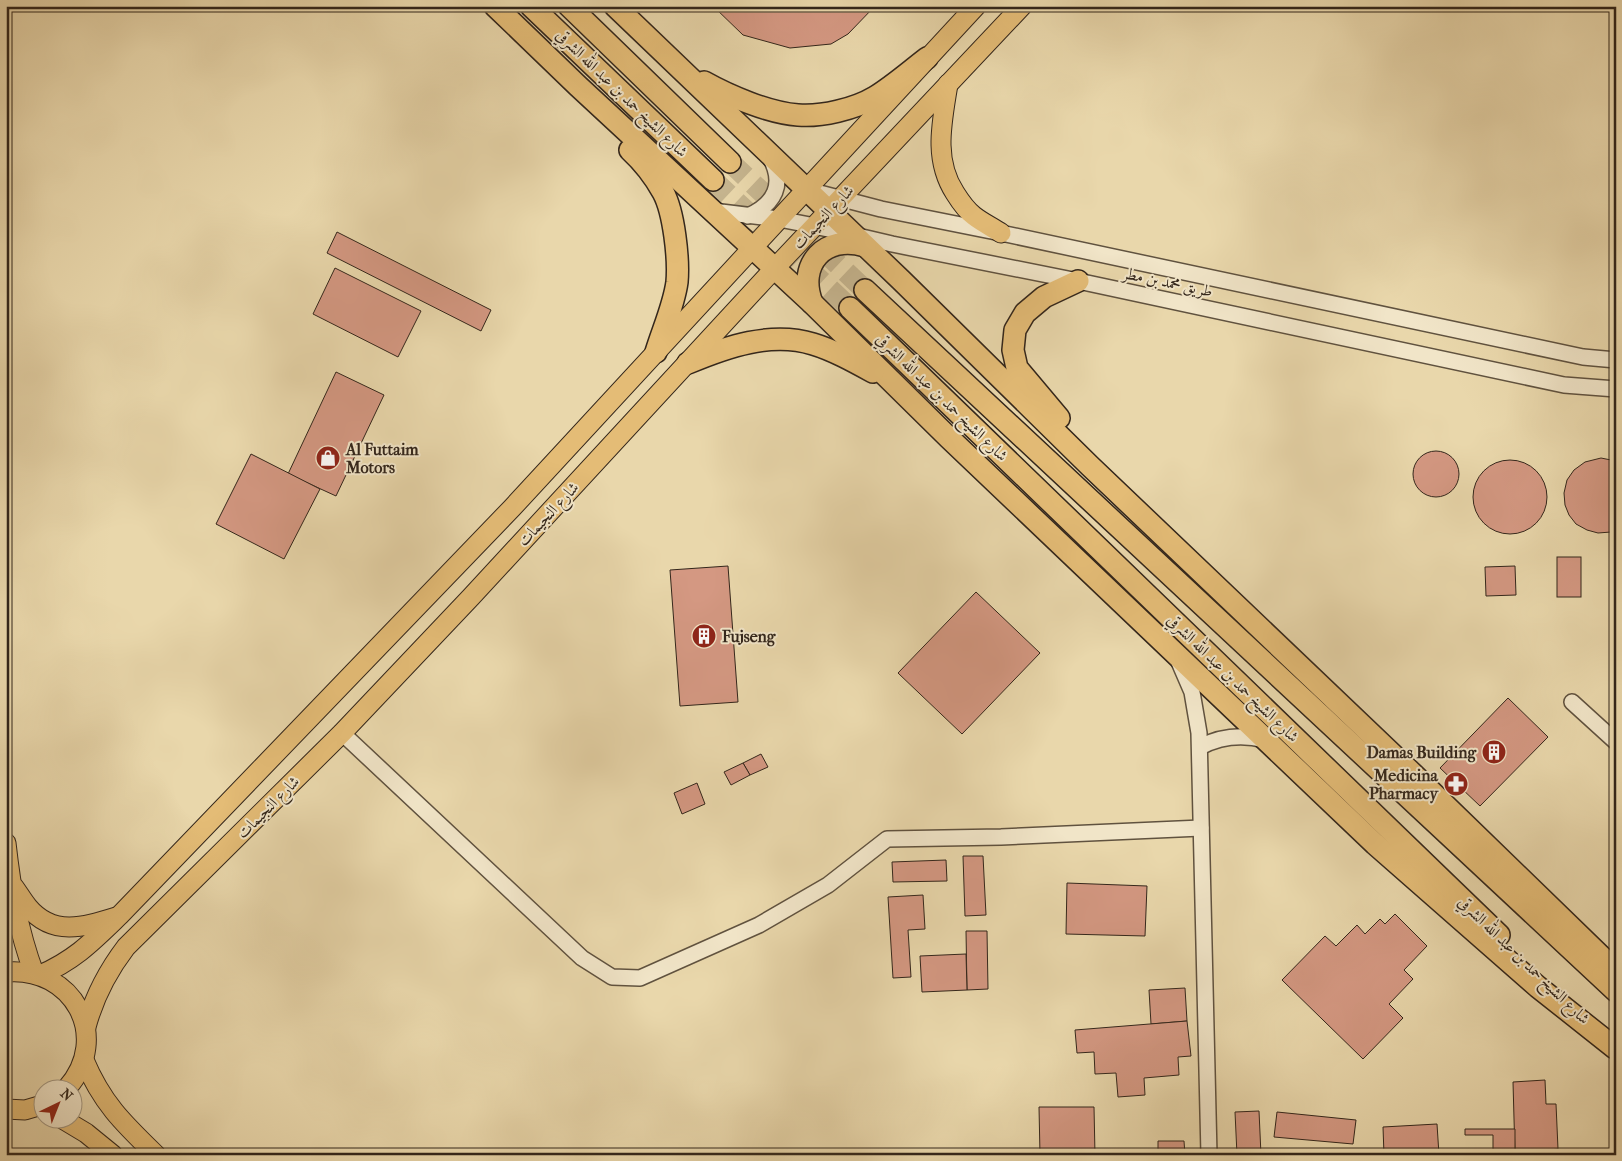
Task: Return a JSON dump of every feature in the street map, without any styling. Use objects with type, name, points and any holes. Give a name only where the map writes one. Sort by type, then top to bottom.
[{"type":"highway","points":[[495,6],[578,86],[812,303],[1382,851],[1538,988],[1615,1048]]},
{"type":"highway","name":"شارع الشيخ حمد بن عبد الله الشرقي","points":[[531,6],[713,180]]},
{"type":"highway","name":"شارع الشيخ حمد بن عبد الله الشرقي","points":[[568,6],[730,162]]},
{"type":"highway","points":[[615,6],[1616,971]]},
{"type":"highway","points":[[683,70],[717,90],[753,104],[798,115],[838,111],[858,106],[875,97],[927,58]]},
{"type":"highway","points":[[578,86],[598,118],[643,162],[664,193],[672,220],[676,243],[676,282],[656,352]]},
{"type":"highway","points":[[812,303],[807,291],[807,278],[810,266],[818,255],[828,247],[858,240]]},
{"type":"highway","points":[[1078,281],[1044,297],[1025,313],[1015,330],[1013,350],[1017,368],[1076,439],[1090,466]]},
{"type":"highway","name":"شارع الشيخ حمد بن عبد الله الشرقي","points":[[865,290],[1616,991]]},
{"type":"highway","name":"شارع الشيخ حمد بن عبد الله الشرقي","points":[[850,308],[1615,1048]]},
{"type":"highway","points":[[688,363],[720,350],[748,343],[773,339],[790,339],[834,352],[894,382]]},
{"type":"main road","name":"شارع النجيمات","points":[[37,974],[63,964],[83,951],[120,915],[448,575],[976,6]]},
{"type":"main road","name":"شارع النجيمات","points":[[86,1028],[92,1006],[101,986],[112,966],[126,947],[342,733],[1022,6]]},
{"type":"main road","points":[[948,84],[940,142],[944,169],[950,186],[974,216],[1001,233]]},
{"type":"main road","points":[[6,843],[10,882],[19,928],[37,974]]},
{"type":"main road","points":[[10,882],[34,913],[61,926],[81,927],[120,915]]},
{"type":"main road","points":[[6,972],[25,971],[37,974],[62,987],[80,1010],[86,1028],[86,1049],[80,1071],[75,1078]]},
{"type":"main road","points":[[84,1060],[106,1102],[156,1155]]},
{"type":"main road","points":[[6,1109],[32,1109]]},
{"type":"main road","points":[[78,1128],[113,1155]]},
{"type":"street","points":[[748,216],[765,206],[774,194],[776,171],[766,150]]},
{"type":"street","name":"طريق محمد بن مطر","points":[[712,211],[779,219],[828,212],[881,210],[1001,233],[1583,357],[1616,360]]},
{"type":"street","name":"طريق محمد بن مطر","points":[[858,240],[892,244],[1078,281],[1564,384],[1616,389]]},
{"type":"street","points":[[1174,652],[1192,692],[1198,720],[1200,747],[1209,1155]]},
{"type":"street","points":[[1572,702],[1616,742]]},
{"type":"street","points":[[342,733],[582,958],[612,977],[640,978],[759,925],[828,885],[887,839],[1001,837],[1202,828]]},
{"type":"street","points":[[1200,747],[1216,740],[1234,736],[1250,736],[1265,740]]},
{"type":"building","points":[[713,6],[875,6],[848,34],[831,44],[790,48],[743,35]]},
{"type":"building","points":[[337,232],[491,310],[481,331],[327,253]]},
{"type":"building","points":[[335,268],[421,311],[398,357],[313,314]]},
{"type":"building","points":[[336,372],[384,395],[336,496],[288,474]]},
{"type":"building","points":[[1432,451],[1440,451],[1449,455],[1455,461],[1459,474],[1455,487],[1449,493],[1440,497],[1432,497],[1423,493],[1417,487],[1413,478],[1413,470],[1417,461],[1423,455]]},
{"type":"building","points":[[251,454],[320,489],[284,559],[216,524]]},
{"type":"building","points":[[1601,458],[1616,461],[1616,530],[1598,533],[1576,524],[1569,515],[1565,505],[1564,493],[1567,480],[1574,470],[1585,462]]},
{"type":"building","points":[[1510,460],[1531,466],[1541,476],[1547,497],[1541,518],[1531,528],[1510,534],[1489,528],[1479,518],[1473,497],[1479,476],[1489,466]]},
{"type":"building","points":[[1557,557],[1581,557],[1581,597],[1557,597]]},
{"type":"building","name":"Fujseng","points":[[728,566],[738,702],[680,706],[670,570]]},
{"type":"building","points":[[1515,566],[1516,595],[1486,596],[1485,567]]},
{"type":"building","points":[[976,592],[1040,653],[962,734],[898,673]]},
{"type":"building","name":"Damas Building","points":[[1508,698],[1548,737],[1480,806],[1440,768]]},
{"type":"building","points":[[761,754],[768,767],[750,775],[743,763]]},
{"type":"building","points":[[743,763],[750,775],[731,785],[724,772]]},
{"type":"building","points":[[697,783],[705,804],[682,814],[674,793]]},
{"type":"building","points":[[963,856],[983,856],[986,915],[965,916]]},
{"type":"building","points":[[946,860],[947,881],[893,882],[892,862]]},
{"type":"building","points":[[1067,883],[1147,886],[1145,936],[1066,934]]},
{"type":"building","points":[[923,895],[925,929],[908,930],[911,977],[893,978],[888,897]]},
{"type":"building","points":[[1395,914],[1427,946],[1404,970],[1413,979],[1389,1004],[1403,1018],[1363,1059],[1282,980],[1325,936],[1336,946],[1357,925],[1365,934],[1380,919],[1385,924]]},
{"type":"building","points":[[966,931],[987,931],[988,989],[967,990]]},
{"type":"building","points":[[966,954],[967,990],[922,992],[920,956]]},
{"type":"building","points":[[1185,988],[1187,1021],[1151,1024],[1149,990]]},
{"type":"building","points":[[1187,1021],[1191,1056],[1178,1057],[1179,1075],[1144,1078],[1145,1095],[1118,1097],[1116,1073],[1095,1074],[1094,1052],[1077,1053],[1075,1030]]},
{"type":"building","points":[[1545,1080],[1546,1104],[1556,1104],[1558,1149],[1549,1150],[1549,1155],[1515,1155],[1513,1082]]},
{"type":"building","points":[[1039,1107],[1094,1107],[1095,1155],[1040,1155]]},
{"type":"building","points":[[1259,1111],[1261,1155],[1237,1155],[1235,1112]]},
{"type":"building","points":[[1277,1112],[1356,1120],[1353,1144],[1274,1137]]},
{"type":"building","points":[[1437,1124],[1439,1155],[1384,1155],[1383,1127]]},
{"type":"building","points":[[1465,1129],[1515,1129],[1515,1155],[1493,1155],[1493,1135],[1465,1135]]},
{"type":"building","points":[[1158,1141],[1184,1141],[1185,1155],[1158,1155]]},
{"type":"tunnel","points":[[730,162],[865,290]]},
{"type":"tunnel","points":[[713,180],[850,308]]},
{"type":"place","name":"Al Futtaim Motors","points":[[328,458]]},
{"type":"place","name":"Fujseng","points":[[704,636]]},
{"type":"place","name":"Damas Building","points":[[1494,752]]},
{"type":"place","name":"Medicina Pharmacy","points":[[1456,784]]}]
